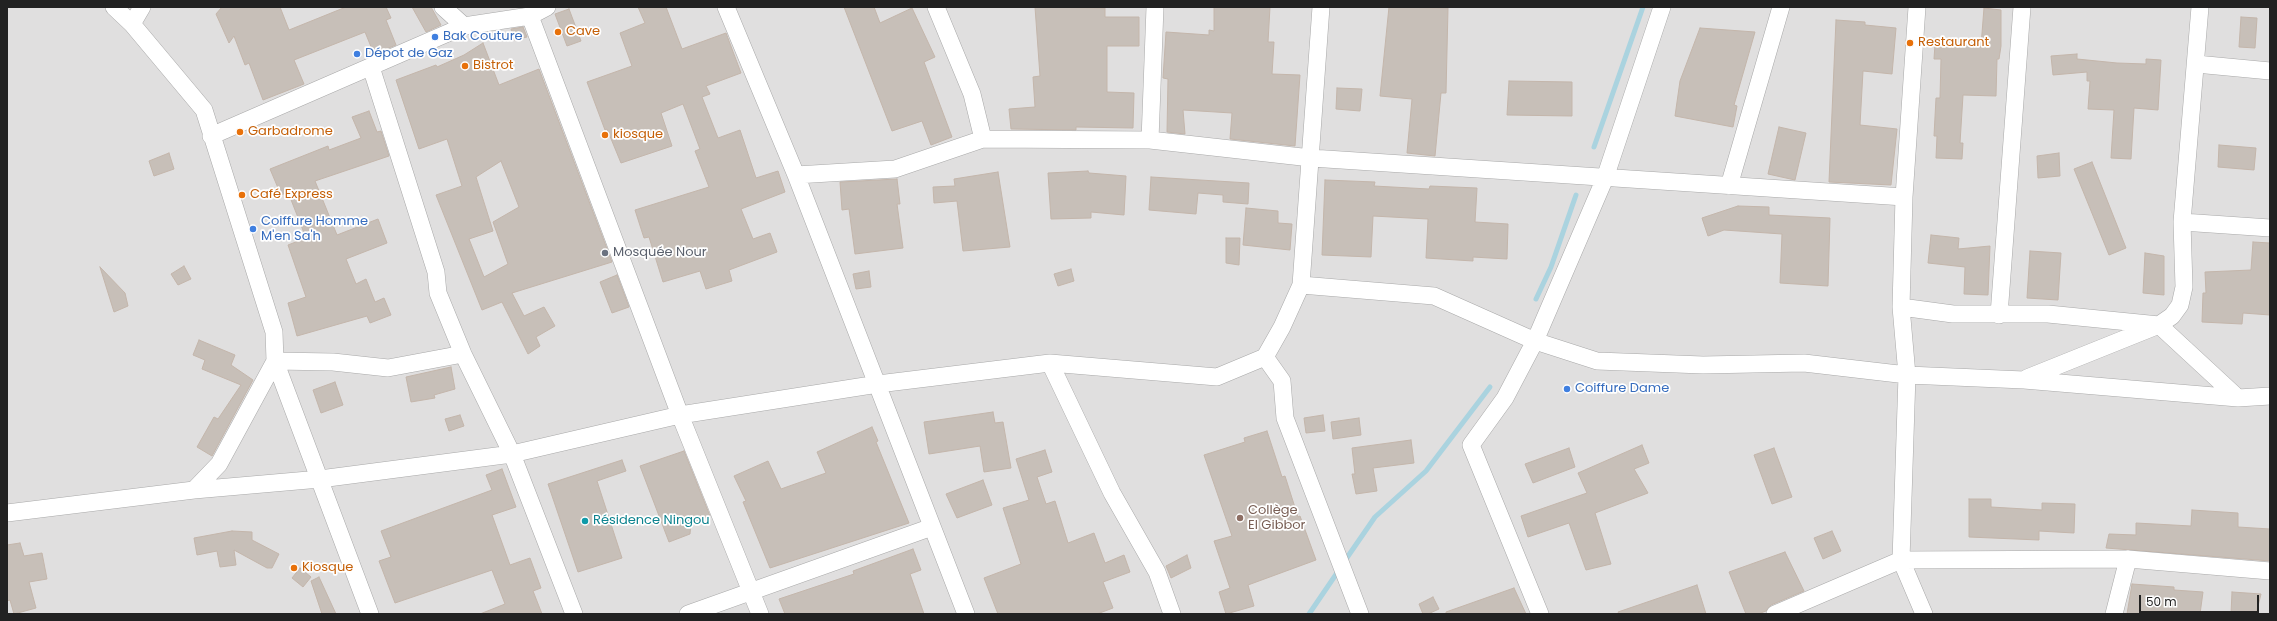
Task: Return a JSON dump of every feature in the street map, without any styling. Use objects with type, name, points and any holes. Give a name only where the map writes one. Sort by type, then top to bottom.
[{"type":"street","points":[[114,7],[132,24],[204,110],[274,332],[275,361],[370,614]]},
{"type":"street","points":[[132,24],[142,7]]},
{"type":"street","points":[[443,7],[464,26]]},
{"type":"street","points":[[211,136],[464,26],[530,16],[547,7]]},
{"type":"street","points":[[726,7],[796,175],[966,614]]},
{"type":"street","points":[[936,7],[972,94],[983,139]]},
{"type":"street","points":[[1150,140],[1155,7]]},
{"type":"street","points":[[7,513],[194,490],[320,479],[512,454],[680,415],[878,384],[1050,363],[1217,377],[1265,357],[1282,327],[1301,285],[1321,7]]},
{"type":"street","points":[[1540,614],[1471,445],[1505,398],[1535,341],[1605,178],[1662,7]]},
{"type":"street","points":[[1729,186],[1781,7]]},
{"type":"street","points":[[1917,7],[1904,197],[1901,307],[1907,375],[1902,560],[1924,614]]},
{"type":"street","points":[[1999,315],[2022,7]]},
{"type":"street","points":[[2024,380],[2159,325],[2172,316],[2180,305],[2184,287],[2182,222],[2200,7]]},
{"type":"street","points":[[530,16],[680,415],[760,614]]},
{"type":"street","points":[[2196,64],[2270,71]]},
{"type":"street","points":[[370,67],[436,272],[438,293],[463,354],[512,454],[574,614]]},
{"type":"street","points":[[796,175],[896,169],[983,139],[1150,140],[1311,158],[1904,197]]},
{"type":"street","points":[[2182,222],[2270,228]]},
{"type":"street","points":[[1301,285],[1434,296],[1535,341],[1597,361],[1704,365],[1804,363],[1907,375],[2024,380],[2238,398],[2270,396]]},
{"type":"street","points":[[1901,307],[1953,314],[2048,314],[2159,325],[2238,398]]},
{"type":"street","points":[[275,361],[333,362],[388,368],[463,354]]},
{"type":"street","points":[[1265,357],[1282,381],[1285,418],[1360,614]]},
{"type":"street","points":[[194,490],[219,464],[275,361]]},
{"type":"street","points":[[1050,363],[1112,493],[1158,572],[1172,614]]},
{"type":"street","points":[[688,614],[932,527]]},
{"type":"street","points":[[2114,614],[2128,559]]},
{"type":"street","points":[[1775,614],[1902,560],[2128,559],[2270,571]]},
{"type":"shaded area","points":[[7,7],[2270,7],[2270,614],[7,614]]},
{"type":"building","points":[[222,7],[280,7],[289,30],[346,7],[386,7],[391,18],[386,20],[396,45],[374,54],[365,32],[294,60],[304,84],[263,100],[249,63],[245,65],[234,36],[229,43],[216,14]]},
{"type":"building","points":[[412,7],[431,7],[441,25],[426,32]]},
{"type":"building","points":[[638,7],[666,7],[682,49],[726,33],[741,73],[706,86],[710,94],[702,97],[718,138],[740,130],[756,178],[778,171],[785,192],[741,209],[753,239],[770,233],[777,252],[729,270],[732,281],[706,289],[700,271],[663,282],[649,237],[644,238],[635,210],[709,187],[695,151],[700,149],[683,104],[661,113],[672,146],[621,163],[607,129],[605,130],[587,82],[632,66],[620,33],[645,23]]},
{"type":"building","points":[[844,7],[874,7],[880,23],[912,8],[935,57],[924,62],[952,137],[931,145],[922,121],[892,131]]},
{"type":"building","points":[[1035,7],[1105,8],[1105,17],[1139,17],[1139,46],[1107,46],[1107,92],[1134,93],[1133,128],[1076,127],[1076,130],[1011,129],[1009,109],[1035,107],[1033,77],[1040,76]]},
{"type":"building","points":[[1214,7],[1270,7],[1268,42],[1274,42],[1272,74],[1300,75],[1295,146],[1230,139],[1232,113],[1183,110],[1185,134],[1167,132],[1168,79],[1163,78],[1166,32],[1209,35],[1209,30],[1214,31]]},
{"type":"building","points":[[1389,7],[1448,8],[1446,93],[1441,93],[1435,156],[1407,153],[1412,99],[1380,96]]},
{"type":"building","points":[[1984,8],[2001,10],[2001,46],[1999,59],[1997,59],[1996,96],[1963,95],[1960,143],[1963,143],[1962,159],[1936,158],[1937,136],[1934,136],[1936,98],[1940,98],[1941,59],[1934,59],[1935,44],[1981,46]]},
{"type":"building","points":[[569,9],[581,41],[567,46],[555,14]]},
{"type":"building","points":[[2241,17],[2257,18],[2255,48],[2239,47]]},
{"type":"building","points":[[1836,20],[1865,22],[1865,25],[1896,28],[1892,74],[1863,71],[1860,125],[1897,129],[1891,185],[1829,182]]},
{"type":"building","points":[[523,27],[527,37],[514,40],[511,29]]},
{"type":"building","points":[[1700,28],[1755,32],[1734,105],[1737,106],[1733,127],[1675,116],[1680,81]]},
{"type":"building","points":[[483,43],[499,85],[539,69],[612,262],[512,293],[524,316],[544,307],[555,326],[536,337],[540,346],[528,354],[502,302],[482,310],[436,195],[462,186],[447,139],[419,149],[396,80],[436,65],[437,67],[464,55]],"holes":[[[501,161],[519,207],[493,222],[508,264],[484,277],[469,239],[493,231],[476,177]]]},
{"type":"building","points":[[2077,54],[2077,59],[2117,63],[2146,64],[2146,59],[2161,60],[2158,110],[2134,108],[2131,159],[2111,158],[2114,110],[2088,109],[2090,81],[2087,81],[2087,72],[2053,75],[2051,56]]},
{"type":"building","points":[[1509,81],[1572,82],[1572,116],[1507,115]]},
{"type":"building","points":[[1337,88],[1362,89],[1360,111],[1336,109]]},
{"type":"building","points":[[369,111],[377,132],[381,131],[389,156],[315,181],[337,235],[378,219],[387,243],[346,259],[356,284],[366,279],[375,302],[384,298],[391,315],[370,323],[367,316],[297,336],[288,303],[306,297],[288,245],[306,238],[288,192],[281,195],[270,169],[328,146],[329,150],[361,138],[352,117]]},
{"type":"building","points":[[1779,127],[1806,133],[1795,180],[1768,174]]},
{"type":"building","points":[[2219,145],[2256,148],[2254,170],[2218,167]]},
{"type":"building","points":[[169,153],[174,169],[154,176],[149,161]]},
{"type":"building","points":[[2059,153],[2060,176],[2038,178],[2037,156]]},
{"type":"building","points":[[2092,162],[2126,248],[2109,255],[2074,169]]},
{"type":"building","points":[[1088,171],[1089,173],[1126,176],[1124,215],[1091,212],[1091,218],[1051,219],[1048,173]]},
{"type":"building","points":[[998,172],[1010,247],[963,251],[957,201],[934,203],[933,187],[955,186],[954,179]]},
{"type":"building","points":[[1151,177],[1249,183],[1248,204],[1223,202],[1223,195],[1198,193],[1196,214],[1149,210]]},
{"type":"building","points":[[897,179],[900,204],[897,204],[903,248],[855,254],[849,209],[842,210],[840,182]]},
{"type":"building","points":[[1325,180],[1375,182],[1374,186],[1429,189],[1430,186],[1477,188],[1475,222],[1508,224],[1507,259],[1473,257],[1473,261],[1426,258],[1428,219],[1373,216],[1371,257],[1322,255]]},
{"type":"building","points":[[1738,206],[1769,207],[1769,215],[1830,218],[1828,286],[1780,283],[1782,234],[1724,230],[1708,236],[1702,218]]},
{"type":"building","points":[[1246,208],[1278,211],[1278,223],[1292,224],[1290,250],[1243,245]]},
{"type":"building","points":[[1931,235],[1959,238],[1958,249],[1990,246],[1988,295],[1964,294],[1965,267],[1928,263]]},
{"type":"building","points":[[1226,238],[1240,238],[1239,265],[1226,263]]},
{"type":"building","points":[[2253,242],[2270,243],[2270,315],[2243,313],[2242,324],[2202,322],[2203,293],[2206,293],[2205,272],[2251,270]]},
{"type":"building","points":[[2030,251],[2061,253],[2058,300],[2027,298]]},
{"type":"building","points":[[2145,253],[2164,256],[2164,295],[2143,293]]},
{"type":"building","points":[[184,266],[191,279],[178,285],[171,274]]},
{"type":"building","points":[[100,267],[125,293],[128,306],[114,312]]},
{"type":"building","points":[[1071,269],[1074,281],[1058,286],[1054,274]]},
{"type":"building","points":[[869,271],[871,287],[856,289],[853,274]]},
{"type":"building","points":[[617,275],[629,307],[612,313],[600,282]]},
{"type":"building","points":[[199,340],[235,355],[231,365],[253,380],[212,456],[197,447],[214,417],[218,419],[241,385],[202,369],[205,360],[193,355]]},
{"type":"building","points":[[451,367],[455,389],[434,395],[435,398],[411,402],[406,377]]},
{"type":"building","points":[[335,382],[343,405],[321,413],[313,390]]},
{"type":"building","points":[[993,412],[995,423],[1003,422],[1011,468],[984,472],[980,446],[929,454],[924,422]]},
{"type":"building","points":[[460,415],[464,426],[449,431],[445,419]]},
{"type":"building","points":[[1323,415],[1325,431],[1306,433],[1304,418]]},
{"type":"building","points":[[1359,418],[1361,435],[1333,439],[1331,422]]},
{"type":"building","points":[[872,427],[878,441],[876,442],[909,523],[770,568],[743,502],[746,501],[734,476],[768,461],[781,489],[826,473],[817,452]]},
{"type":"building","points":[[1267,431],[1282,477],[1285,476],[1298,517],[1300,516],[1316,560],[1248,585],[1254,606],[1226,614],[1219,592],[1230,588],[1214,541],[1232,536],[1204,455],[1245,442],[1244,438]]},
{"type":"building","points":[[1411,440],[1414,463],[1373,468],[1377,491],[1356,494],[1352,474],[1355,474],[1352,448]]},
{"type":"building","points":[[1642,445],[1649,463],[1634,469],[1648,493],[1595,513],[1611,564],[1586,570],[1569,523],[1528,537],[1521,516],[1587,493],[1578,473]]},
{"type":"building","points":[[1569,448],[1575,467],[1533,483],[1525,464]]},
{"type":"building","points":[[1774,448],[1792,497],[1772,504],[1754,455]]},
{"type":"building","points":[[1045,450],[1052,472],[1037,477],[1046,504],[1055,501],[1068,543],[1094,533],[1105,563],[1124,555],[1130,572],[1103,582],[1113,608],[1097,614],[998,614],[984,578],[1021,564],[1003,508],[1029,500],[1016,459]]},
{"type":"building","points":[[684,451],[710,516],[691,523],[690,534],[669,542],[640,466]]},
{"type":"building","name":"Résidence Ningou","points":[[622,460],[626,471],[597,481],[622,558],[578,572],[548,484]]},
{"type":"building","points":[[502,469],[516,507],[492,515],[510,565],[530,558],[541,588],[533,591],[542,614],[480,614],[505,604],[492,570],[395,603],[379,561],[391,557],[381,531],[492,490],[486,475]]},
{"type":"building","points":[[983,480],[992,505],[957,518],[946,494]]},
{"type":"building","points":[[1969,499],[1991,499],[1991,507],[2042,510],[2042,503],[2075,504],[2074,533],[2039,531],[2039,540],[1969,537]]},
{"type":"building","points":[[2192,510],[2238,513],[2238,527],[2270,529],[2270,561],[2106,548],[2109,534],[2136,535],[2136,523],[2191,526]]},
{"type":"building","points":[[232,531],[252,532],[252,540],[279,554],[272,568],[267,568],[234,550],[236,565],[220,567],[217,551],[197,555],[194,538]]},
{"type":"building","points":[[1832,531],[1841,551],[1823,559],[1814,538]]},
{"type":"building","points":[[20,543],[24,556],[42,553],[47,579],[29,582],[36,608],[14,614],[10,600],[7,601],[7,545]]},
{"type":"building","points":[[913,549],[921,570],[910,574],[924,614],[785,614],[779,599],[854,574],[853,571]]},
{"type":"building","points":[[1785,552],[1804,591],[1771,605],[1766,611],[1758,614],[1746,614],[1729,572]]},
{"type":"building","points":[[1187,555],[1191,568],[1171,578],[1166,566]]},
{"type":"building","points":[[300,568],[311,577],[303,587],[292,578]]},
{"type":"building","points":[[319,577],[336,614],[322,614],[311,581]]},
{"type":"building","points":[[2132,584],[2174,587],[2174,590],[2203,592],[2200,614],[2127,614]]},
{"type":"building","points":[[1697,585],[1706,614],[1619,614],[1618,612]]},
{"type":"building","points":[[1514,588],[1526,614],[1446,614],[1446,612]]},
{"type":"building","points":[[2232,592],[2261,594],[2256,614],[2231,614]]},
{"type":"building","points":[[1433,597],[1439,609],[1428,614],[1423,614],[1419,604]]},
{"type":"waterway","points":[[1594,147],[1643,7]]},
{"type":"waterway","points":[[1536,299],[1551,267],[1576,195]]},
{"type":"waterway","points":[[1344,562],[1375,517],[1426,471],[1490,387]]},
{"type":"waterway","points":[[1309,614],[1339,570]]},
{"type":"place","name":"Cave","points":[[558,32]]},
{"type":"place","name":"Bak Couture","points":[[435,37]]},
{"type":"place","name":"Restaurant","points":[[1910,43]]},
{"type":"place","name":"Dépot de Gaz","points":[[357,54]]},
{"type":"place","name":"Bistrot","points":[[465,66]]},
{"type":"place","name":"Garbadrome","points":[[240,132]]},
{"type":"place","name":"kiosque","points":[[605,135]]},
{"type":"place","name":"Café Express","points":[[242,195]]},
{"type":"place","name":"Coiffure Homme M'en Sa'h","points":[[253,229]]},
{"type":"place","name":"Mosquée Nour","points":[[605,253]]},
{"type":"place","name":"Coiffure Dame","points":[[1567,389]]},
{"type":"place","name":"Collège El Gibbor","points":[[1240,518]]},
{"type":"place","name":"Résidence Ningou","points":[[585,521]]},
{"type":"place","name":"Kiosque","points":[[294,568]]}]
